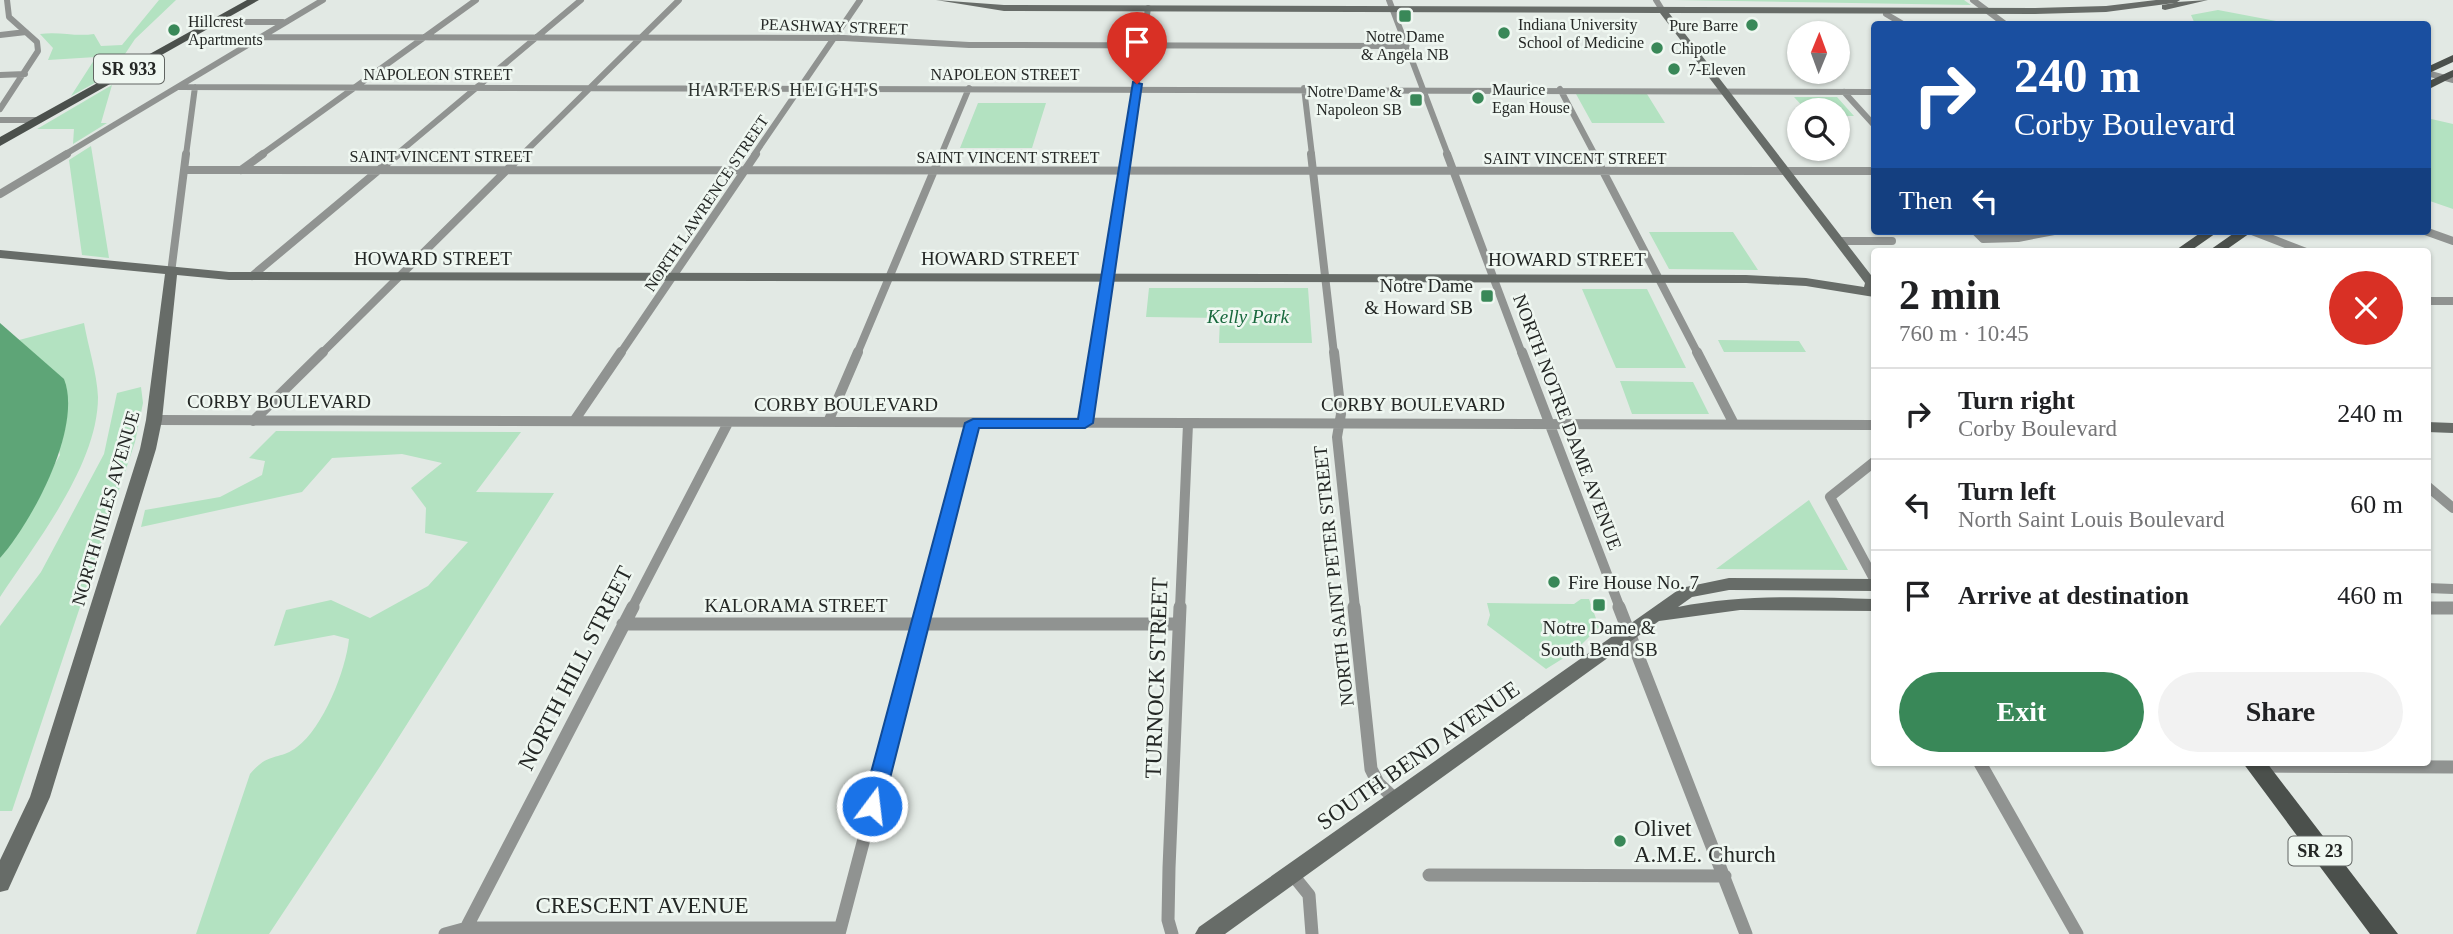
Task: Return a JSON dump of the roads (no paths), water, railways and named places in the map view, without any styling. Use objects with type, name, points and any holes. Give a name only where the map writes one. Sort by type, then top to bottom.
[{"type":"main road","name":"SR 933","points":[[0,142],[254,0]]},
{"type":"main road","points":[[2431,70],[2453,58]]},
{"type":"main road","points":[[2431,85],[2450,77]]},
{"type":"main road","points":[[2186,248],[2206,235]]},
{"type":"main road","points":[[2220,248],[2240,235]]},
{"type":"main road","name":"SR 23","points":[[2257,766],[2385,934]]},
{"type":"street","points":[[0,109],[38,51],[37,42],[9,17],[7,0]]},
{"type":"street","points":[[0,194],[323,0]]},
{"type":"street","points":[[240,170],[476,0]]},
{"type":"street","points":[[252,276],[581,0]]},
{"type":"street","points":[[253,421],[679,0]]},
{"type":"street","name":"NORTH LAWRENCE STREET","points":[[574,421],[860,0]]},
{"type":"street","points":[[940,0],[990,8],[1391,4],[1456,9],[1660,7],[1990,12],[2118,12],[2204,0]]},
{"type":"street","points":[[1973,0],[2001,21]]},
{"type":"street","points":[[1660,7],[1888,15],[2090,10],[2176,0]]},
{"type":"street","name":"NORTH NOTRE DAME AVENUE","points":[[1391,4],[1548,423],[1746,934]]},
{"type":"street","points":[[1660,7],[1871,284]]},
{"type":"street","points":[[1085,423],[1148,8]]},
{"type":"street","points":[[1888,15],[1885,17],[1890,21]]},
{"type":"street","points":[[1888,15],[1898,21]]},
{"type":"street","points":[[233,22],[286,22]]},
{"type":"street","points":[[0,35],[26,32]]},
{"type":"street","name":"PEASHWAY STREET","points":[[261,37],[835,37],[965,45],[1405,46]]},
{"type":"street","points":[[2431,73],[2450,77]]},
{"type":"street","points":[[0,75],[25,74]]},
{"type":"street","name":"NAPOLEON STREET","points":[[178,87],[1422,88],[1871,92]]},
{"type":"street","name":"NORTH NILES AVENUE","points":[[0,883],[40,797],[154,420],[195,87]]},
{"type":"street","points":[[828,422],[969,88]]},
{"type":"street","name":"NORTH SAINT PETER STREET","points":[[1304,88],[1371,769],[1378,783],[1396,800]]},
{"type":"street","points":[[1560,89],[1734,424]]},
{"type":"street","points":[[1844,92],[1871,122]]},
{"type":"street","points":[[0,120],[39,120]]},
{"type":"street","name":"SAINT VINCENT STREET","points":[[185,170],[1871,171]]},
{"type":"street","points":[[2431,233],[2453,241]]},
{"type":"street","points":[[1979,235],[1983,239],[2036,235]]},
{"type":"street","points":[[2262,235],[2295,248]]},
{"type":"street","points":[[1839,241],[1892,241]]},
{"type":"street","name":"HOWARD STREET","points":[[0,254],[171,273],[252,276],[1659,279],[1795,281],[1871,293]]},
{"type":"street","points":[[2431,300],[2453,301]]},
{"type":"street","name":"CORBY BOULEVARD","points":[[154,420],[1871,425]]},
{"type":"street","name":"NORTH HILL STREET","points":[[465,931],[728,423]]},
{"type":"street","points":[[840,931],[973,423]]},
{"type":"street","name":"TURNOCK STREET","points":[[1172,934],[1168,919],[1188,424]]},
{"type":"street","points":[[2431,427],[2453,428]]},
{"type":"street","points":[[1871,464],[1830,497],[1871,573]]},
{"type":"street","points":[[2431,489],[2453,508]]},
{"type":"street","name":"SOUTH BEND AVENUE","points":[[1207,934],[1657,615],[1677,597],[1708,586],[1871,585]]},
{"type":"street","points":[[2431,589],[2453,589]]},
{"type":"street","points":[[1657,615],[1670,617],[1703,607],[1732,604],[1871,605]]},
{"type":"street","points":[[2431,608],[2453,608]]},
{"type":"street","name":"KALORAMA STREET","points":[[624,624],[1179,624]]},
{"type":"street","points":[[1982,766],[2077,934]]},
{"type":"street","points":[[2354,766],[2453,767]]},
{"type":"street","points":[[1292,874],[1309,895],[1312,934]]},
{"type":"street","points":[[1429,875],[1725,876]]},
{"type":"street","name":"CRESCENT AVENUE","points":[[445,934],[465,931],[840,931]]},
{"type":"place","name":"Notre Dame & Angela NB","points":[[1405,16]]},
{"type":"place","name":"Pure Barre","points":[[1752,25]]},
{"type":"place","name":"Hillcrest Apartments","points":[[174,30]]},
{"type":"place","name":"Indiana University School of Medicine","points":[[1504,33]]},
{"type":"place","name":"Chipotle","points":[[1657,48]]},
{"type":"place","name":"7-Eleven","points":[[1674,69]]},
{"type":"place","name":"Maurice Egan House","points":[[1478,98]]},
{"type":"place","name":"Notre Dame & Napoleon SB","points":[[1416,100]]},
{"type":"place","name":"Notre Dame & Howard SB","points":[[1487,296]]},
{"type":"place","name":"Fire House No. 7","points":[[1554,582]]},
{"type":"place","name":"Notre Dame & South Bend SB","points":[[1599,605]]},
{"type":"place","name":"Olivet A.M.E. Church","points":[[1620,841]]},
{"type":"district","name":"HARTERS HEIGHTS","points":[[784,90]]},
{"type":"park label","name":"Kelly Park","points":[[1248,316]]}]
